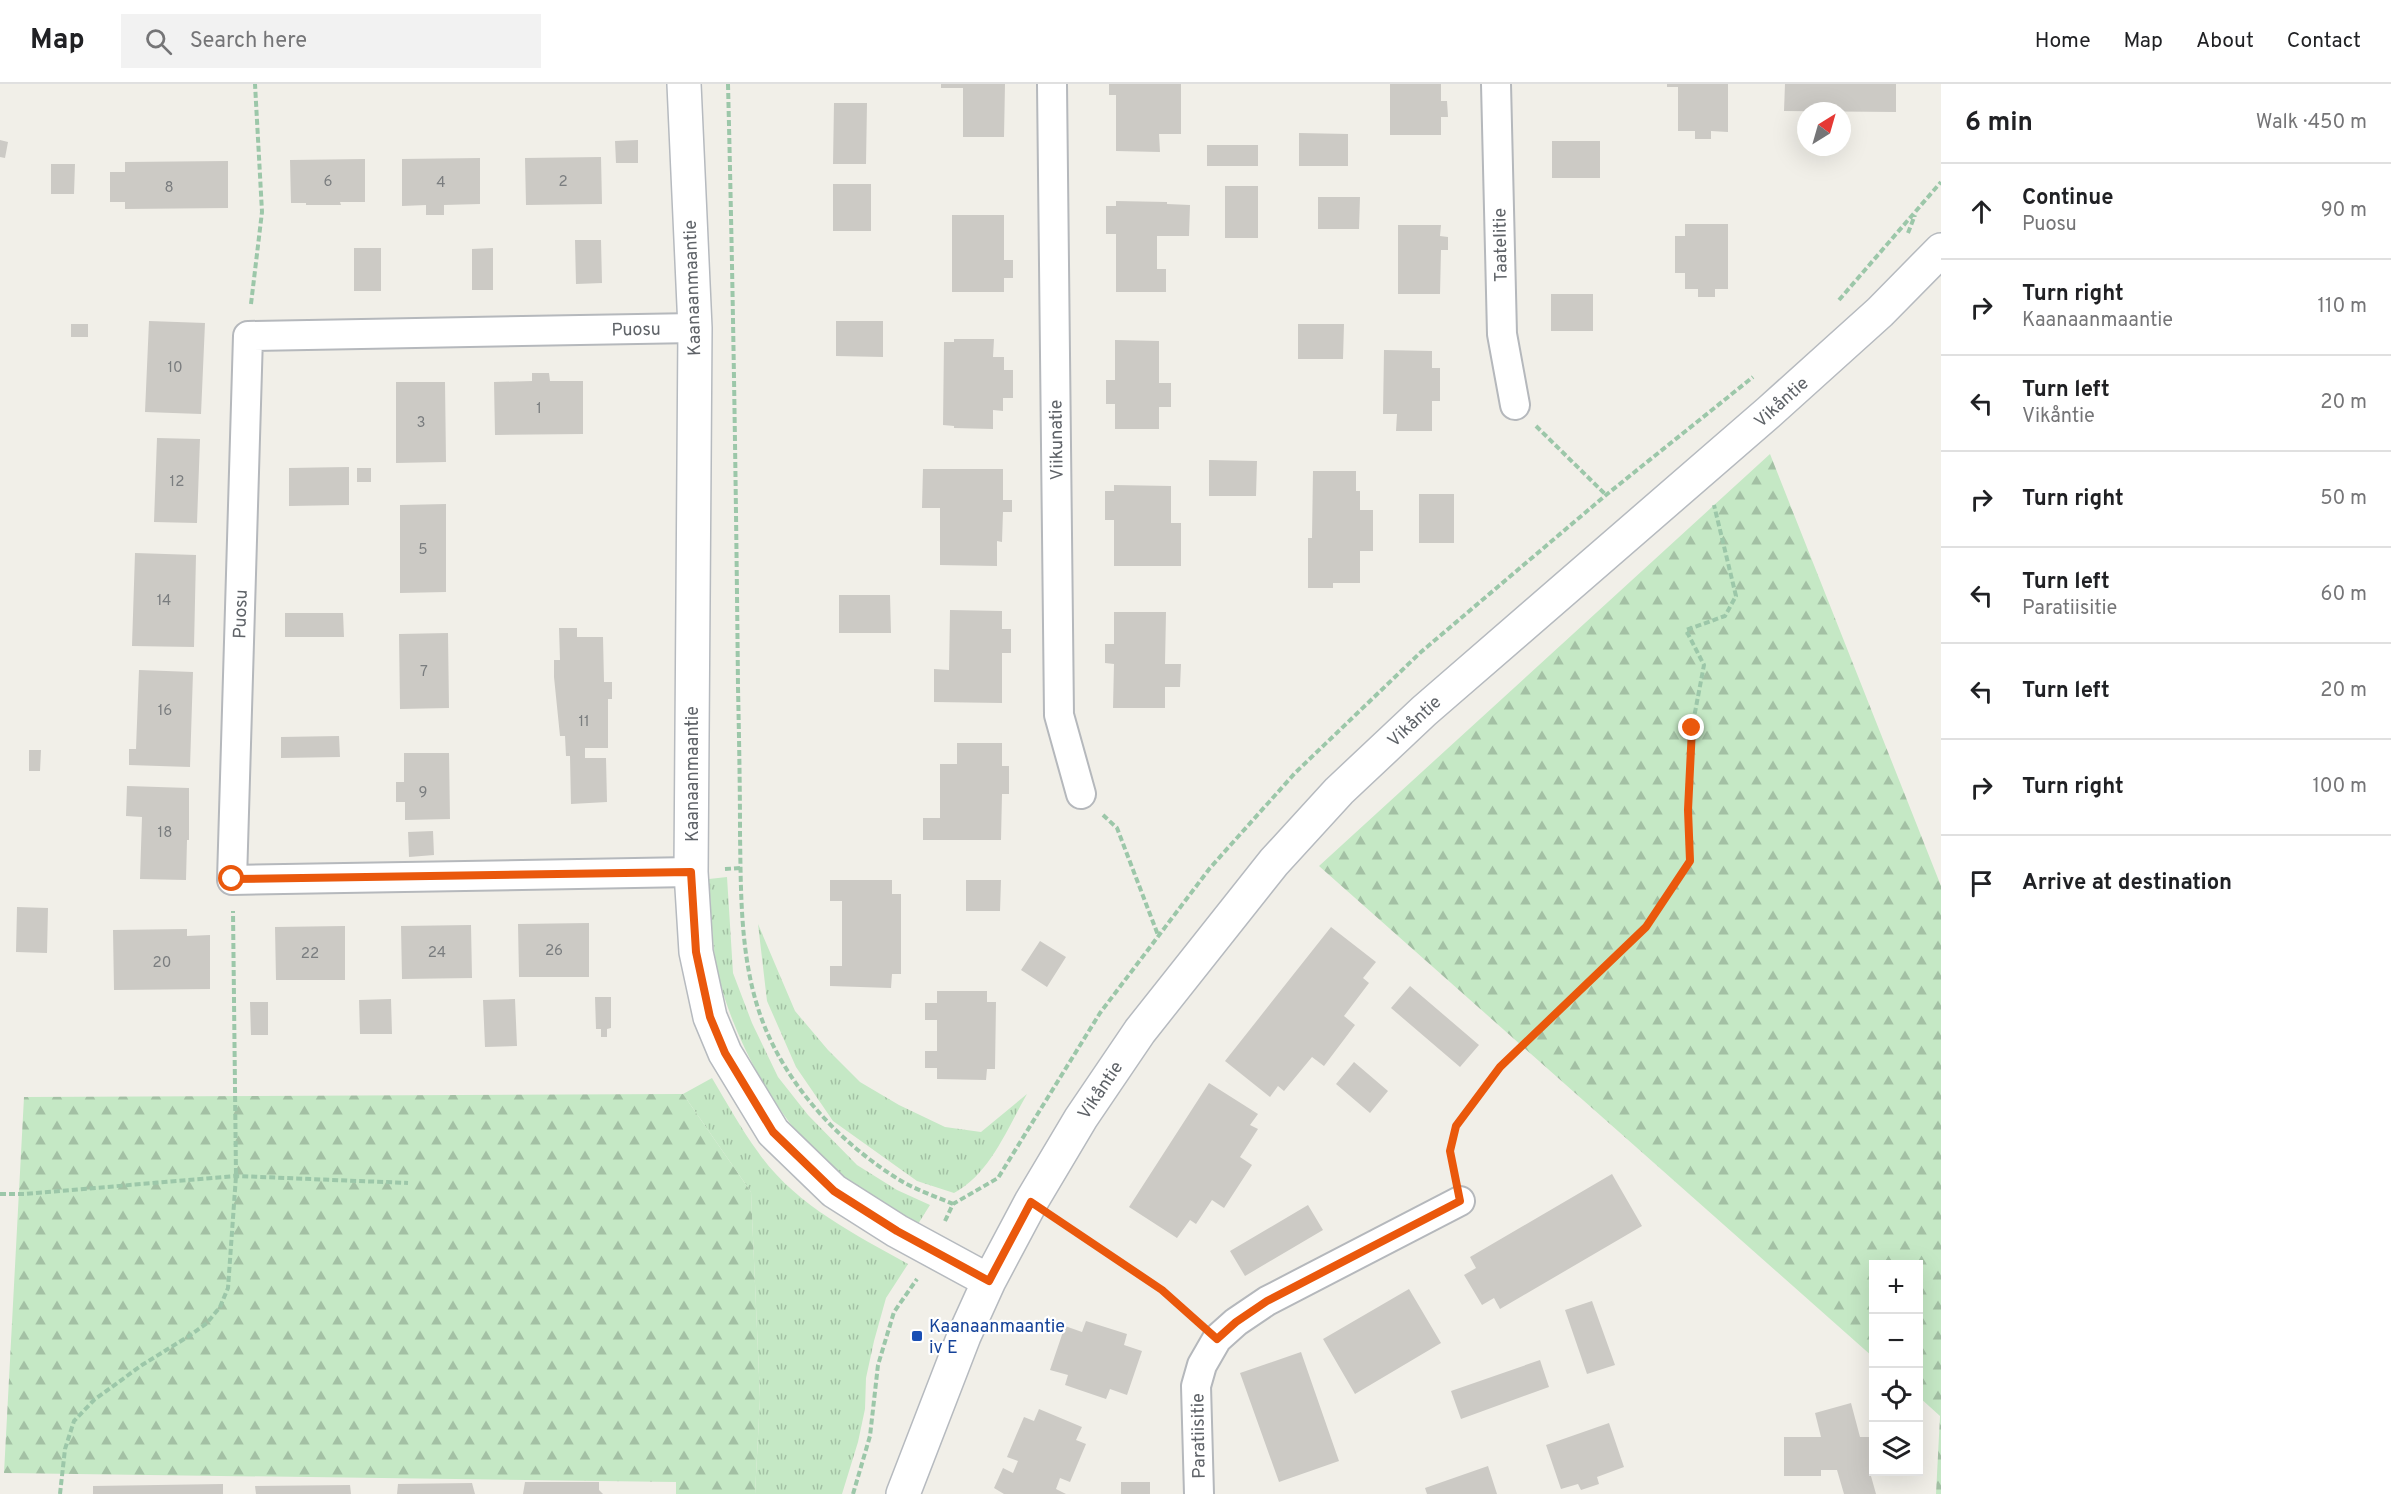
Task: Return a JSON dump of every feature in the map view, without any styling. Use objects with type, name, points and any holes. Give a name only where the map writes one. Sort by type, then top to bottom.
[{"type":"street","name":"Kaanaanmaantie","points":[[684,84],[695,328],[691,872],[696,952],[710,1017],[725,1053],[773,1132],[834,1191],[897,1231],[989,1281]]},
{"type":"street","name":"Viikunatie","points":[[1052,84],[1059,715],[1081,794]]},
{"type":"street","name":"Taatelitie","points":[[1496,84],[1502,334],[1515,405]]},
{"type":"street","name":"Vikåntie","points":[[989,1281],[1031,1202],[1080,1118],[1140,1031],[1274,862],[1339,791],[1424,711],[1802,383],[1880,312],[1941,250]]},
{"type":"street","name":"Puosu","points":[[232,879],[248,336],[695,328]]},
{"type":"street","points":[[232,879],[691,872]]},
{"type":"street","name":"Paratiisitie","points":[[1199,1494],[1196,1386],[1202,1365],[1217,1339],[1236,1322],[1267,1301],[1460,1201]]},
{"type":"street","points":[[903,1494],[964,1336],[989,1281]]},
{"type":"path","points":[[248,336],[262,212],[255,84]]},
{"type":"path","points":[[728,84],[734,328],[741,868],[746,959],[753,997],[782,1065],[828,1122],[862,1154],[904,1183],[953,1204]]},
{"type":"path","points":[[1906,239],[1916,211]]},
{"type":"path","points":[[1515,405],[1606,495]]},
{"type":"path","points":[[1460,1201],[1450,1151],[1456,1126],[1500,1067],[1646,927],[1690,861],[1688,810],[1692,728],[1704,665],[1686,630],[1725,616],[1737,596],[1714,505],[1719,495]]},
{"type":"path","points":[[1081,794],[1117,828],[1158,936]]},
{"type":"path","points":[[60,1494],[64,1449],[74,1421],[104,1392],[207,1323],[220,1307],[228,1288],[236,1176],[232,879]]},
{"type":"path","points":[[0,1194],[24,1194],[236,1176],[408,1183]]},
{"type":"path","points":[[998,1178],[1162,1290],[1217,1339]]},
{"type":"green space","points":[[1770,454],[1941,886],[1941,1494],[1936,1494],[1940,1416],[1923,1401],[1923,1260],[1869,1260],[1869,1353],[1319,866]]},
{"type":"green space","points":[[727,877],[733,973],[752,1023],[778,1077],[808,1115],[857,1165],[897,1190],[930,1205],[918,1224],[860,1192],[822,1160],[783,1113],[750,1059],[726,1003],[714,953],[709,879]]},
{"type":"green space","points":[[758,924],[795,1011],[828,1050],[860,1082],[899,1105],[945,1127],[981,1132],[1027,1094],[988,1163],[967,1185],[954,1193],[917,1181],[833,1121],[796,1067],[767,1001]]},
{"type":"green space","points":[[712,1078],[752,1143],[773,1171],[789,1187],[846,1229],[908,1264],[886,1298],[866,1378],[865,1409],[858,1442],[842,1494],[755,1494],[760,1398],[751,1192],[683,1094]]},
{"type":"green space","points":[[683,1094],[751,1192],[760,1398],[755,1494],[676,1494],[676,1482],[4,1473],[24,1097]]},
{"type":"building","points":[[941,84],[1005,84],[1004,137],[963,137],[963,88],[941,88]]},
{"type":"building","points":[[1109,84],[1181,84],[1181,134],[1159,134],[1160,152],[1116,151],[1116,95],[1109,95]]},
{"type":"building","points":[[1390,84],[1441,84],[1441,101],[1447,101],[1448,117],[1441,117],[1441,135],[1390,135]]},
{"type":"building","points":[[1667,84],[1728,84],[1728,132],[1711,131],[1711,139],[1695,139],[1695,131],[1678,131],[1678,87],[1667,87]]},
{"type":"building","points":[[1785,84],[1896,84],[1896,112],[1851,112],[1851,102],[1797,102],[1797,111],[1784,111]]},
{"type":"building","points":[[834,103],[867,103],[866,164],[833,164]]},
{"type":"building","points":[[1299,133],[1348,134],[1348,166],[1299,166]]},
{"type":"building","points":[[0,140],[8,142],[5,158],[0,157]]},
{"type":"building","points":[[638,140],[638,163],[616,163],[615,141]]},
{"type":"building","points":[[1552,141],[1600,141],[1600,178],[1552,178]]},
{"type":"building","points":[[1207,145],[1258,145],[1258,166],[1207,166]]},
{"type":"building","points":[[601,157],[602,204],[526,205],[525,158]]},
{"type":"building","points":[[480,158],[480,204],[444,205],[444,215],[426,215],[426,205],[402,206],[402,159]]},
{"type":"building","points":[[365,159],[365,202],[340,202],[341,205],[291,203],[290,160]]},
{"type":"building","points":[[228,161],[228,208],[125,209],[125,202],[110,202],[110,172],[125,172],[125,162]]},
{"type":"building","points":[[51,164],[75,164],[74,194],[51,194]]},
{"type":"building","points":[[833,184],[871,184],[871,231],[833,231]]},
{"type":"building","points":[[1225,186],[1258,186],[1258,238],[1225,238]]},
{"type":"building","points":[[1318,197],[1360,197],[1359,229],[1318,229]]},
{"type":"building","points":[[1116,201],[1190,205],[1189,236],[1157,236],[1157,269],[1166,269],[1166,292],[1116,292],[1116,234],[1106,234],[1106,206],[1116,206]]},
{"type":"building","points":[[952,215],[1004,215],[1004,260],[1013,260],[1013,278],[1004,278],[1004,292],[952,292]]},
{"type":"building","points":[[1685,224],[1728,224],[1728,289],[1715,289],[1715,297],[1698,297],[1698,289],[1685,289],[1685,273],[1675,273],[1675,236],[1685,236]]},
{"type":"building","points":[[1398,225],[1441,225],[1440,236],[1448,237],[1448,250],[1441,250],[1440,294],[1398,294]]},
{"type":"building","points":[[575,240],[601,240],[602,283],[576,284]]},
{"type":"building","points":[[354,248],[381,248],[381,291],[354,291]]},
{"type":"building","points":[[493,248],[493,290],[472,290],[472,249]]},
{"type":"building","points":[[1551,294],[1593,294],[1593,331],[1551,331]]},
{"type":"building","points":[[149,321],[205,323],[201,414],[145,412]]},
{"type":"building","points":[[836,321],[883,321],[883,357],[836,356]]},
{"type":"building","points":[[71,324],[88,324],[88,337],[71,337]]},
{"type":"building","points":[[1298,324],[1344,324],[1343,359],[1298,359]]},
{"type":"building","points":[[954,339],[994,339],[993,357],[1004,357],[1004,370],[1013,370],[1013,398],[1003,398],[1003,411],[993,410],[993,429],[954,428],[954,426],[943,425],[944,342],[954,342]]},
{"type":"building","points":[[1115,340],[1159,341],[1159,383],[1171,383],[1171,407],[1159,407],[1159,429],[1115,429],[1115,404],[1106,404],[1106,380],[1115,380]]},
{"type":"building","points":[[1384,350],[1432,351],[1432,368],[1440,368],[1440,401],[1432,401],[1432,431],[1396,431],[1397,414],[1383,414]]},
{"type":"building","points":[[532,373],[549,373],[550,381],[583,381],[583,434],[495,435],[494,382],[532,381]]},
{"type":"building","points":[[396,382],[445,382],[446,462],[396,463]]},
{"type":"building","points":[[157,438],[200,439],[197,523],[154,522]]},
{"type":"building","points":[[1209,460],[1257,461],[1256,496],[1209,496]]},
{"type":"building","points":[[349,467],[349,505],[289,506],[289,468]]},
{"type":"building","points":[[357,468],[371,468],[371,482],[357,482]]},
{"type":"building","points":[[923,469],[1003,469],[1003,500],[1012,500],[1012,512],[1003,512],[1002,542],[997,541],[997,566],[940,565],[940,508],[922,508]]},
{"type":"building","points":[[1313,471],[1356,471],[1356,491],[1360,491],[1360,510],[1373,510],[1373,551],[1360,551],[1360,583],[1333,583],[1333,588],[1308,588],[1308,538],[1312,538]]},
{"type":"building","points":[[1114,485],[1171,486],[1171,523],[1181,523],[1181,566],[1114,566],[1114,520],[1105,520],[1105,491],[1114,491]]},
{"type":"building","points":[[1419,494],[1454,494],[1454,543],[1419,543]]},
{"type":"building","points":[[446,504],[446,592],[400,593],[400,505]]},
{"type":"building","points":[[135,553],[196,555],[194,647],[132,646]]},
{"type":"building","points":[[839,595],[890,595],[891,633],[839,633]]},
{"type":"building","points":[[950,610],[1002,611],[1002,629],[1011,629],[1011,653],[1002,653],[1002,703],[934,702],[934,669],[949,670]]},
{"type":"building","points":[[1114,612],[1166,612],[1165,664],[1181,664],[1180,687],[1165,687],[1165,708],[1113,708],[1114,664],[1105,663],[1105,644],[1114,644]]},
{"type":"building","points":[[285,613],[343,613],[344,637],[285,637]]},
{"type":"building","points":[[559,628],[577,628],[577,637],[603,637],[604,682],[612,682],[612,699],[608,699],[608,748],[585,748],[585,758],[606,758],[607,802],[571,804],[570,756],[566,756],[565,736],[560,736],[554,677],[554,660],[560,660]]},
{"type":"building","points":[[448,633],[449,708],[400,709],[399,634]]},
{"type":"building","points":[[139,670],[193,672],[190,767],[129,765],[129,749],[136,749]]},
{"type":"building","points":[[339,736],[340,757],[281,758],[281,737]]},
{"type":"building","points":[[957,743],[1002,743],[1002,766],[1009,766],[1009,794],[1002,794],[1001,840],[923,840],[923,818],[940,818],[940,764],[957,764]]},
{"type":"building","points":[[29,750],[41,750],[40,771],[29,771]]},
{"type":"building","points":[[404,753],[449,753],[450,819],[405,820],[405,802],[396,802],[396,782],[404,782]]},
{"type":"building","points":[[127,786],[189,788],[186,880],[140,879],[142,817],[126,816]]},
{"type":"building","points":[[433,831],[434,855],[409,857],[408,832]]},
{"type":"building","points":[[830,880],[892,880],[892,894],[901,894],[901,974],[892,974],[891,988],[830,986],[830,966],[842,966],[842,901],[830,901]]},
{"type":"building","points":[[966,880],[1001,880],[1000,911],[966,911]]},
{"type":"building","points":[[17,907],[48,908],[47,953],[16,952]]},
{"type":"building","points":[[589,923],[589,977],[519,977],[518,924]]},
{"type":"building","points":[[471,925],[472,978],[402,979],[401,926]]},
{"type":"building","points":[[345,926],[345,980],[276,980],[275,927]]},
{"type":"building","points":[[1331,927],[1376,962],[1363,978],[1369,983],[1344,1016],[1355,1025],[1324,1066],[1312,1057],[1284,1091],[1278,1086],[1270,1097],[1225,1061]]},
{"type":"building","points":[[187,929],[187,936],[210,935],[210,989],[114,990],[113,930]]},
{"type":"building","points":[[1040,941],[1066,957],[1047,987],[1021,970]]},
{"type":"building","points":[[1410,986],[1479,1045],[1460,1067],[1391,1008]]},
{"type":"building","points":[[937,991],[987,991],[987,1002],[996,1002],[995,1069],[987,1069],[986,1080],[937,1079],[937,1068],[925,1068],[925,1051],[937,1051],[937,1020],[925,1020],[925,1003],[937,1003]]},
{"type":"building","points":[[595,997],[611,997],[611,1028],[607,1029],[607,1037],[601,1037],[601,1029],[596,1029]]},
{"type":"building","points":[[391,999],[392,1034],[360,1034],[359,1000]]},
{"type":"building","points":[[515,999],[517,1046],[485,1047],[483,1000]]},
{"type":"building","points":[[250,1002],[268,1002],[268,1035],[251,1035]]},
{"type":"building","points":[[1354,1062],[1388,1091],[1370,1113],[1336,1084]]},
{"type":"building","points":[[1209,1083],[1258,1114],[1250,1125],[1258,1129],[1240,1157],[1252,1165],[1224,1208],[1212,1200],[1196,1224],[1190,1220],[1177,1238],[1129,1207]]},
{"type":"building","points":[[1612,1174],[1642,1226],[1500,1309],[1494,1298],[1482,1305],[1464,1275],[1476,1268],[1470,1257]]},
{"type":"building","points":[[1308,1205],[1323,1230],[1245,1276],[1230,1251]]},
{"type":"building","points":[[1409,1289],[1441,1343],[1355,1394],[1323,1339]]},
{"type":"building","points":[[1592,1301],[1615,1365],[1587,1374],[1565,1310]]},
{"type":"building","points":[[1086,1321],[1127,1334],[1124,1345],[1142,1351],[1127,1395],[1110,1389],[1106,1399],[1065,1385],[1068,1375],[1050,1370],[1065,1326],[1082,1332]]},
{"type":"building","points":[[1301,1352],[1339,1461],[1279,1482],[1240,1373]]},
{"type":"building","points":[[1540,1360],[1549,1387],[1461,1419],[1451,1391]]},
{"type":"building","points":[[1851,1403],[1860,1437],[1869,1437],[1869,1476],[1871,1476],[1876,1494],[1844,1494],[1837,1470],[1821,1470],[1821,1476],[1784,1476],[1784,1437],[1821,1437],[1815,1413]]},
{"type":"building","points":[[1039,1409],[1082,1427],[1076,1440],[1086,1444],[1070,1482],[1060,1478],[1056,1489],[1066,1494],[1004,1494],[994,1488],[1003,1468],[1013,1473],[1018,1461],[1007,1457],[1024,1417],[1034,1421]]},
{"type":"building","points":[[1609,1423],[1624,1467],[1597,1477],[1599,1484],[1581,1490],[1578,1484],[1561,1489],[1546,1445]]},
{"type":"building","points":[[1488,1466],[1497,1494],[1427,1494],[1425,1488]]},
{"type":"building","points":[[525,1482],[599,1482],[599,1490],[603,1494],[523,1494]]},
{"type":"building","points":[[1121,1482],[1150,1482],[1150,1494],[1121,1494]]},
{"type":"building","points":[[472,1483],[475,1494],[397,1494],[398,1484]]},
{"type":"building","points":[[223,1484],[223,1494],[93,1494],[93,1486]]},
{"type":"building","points":[[350,1485],[351,1494],[256,1494],[255,1486]]},
{"type":"place","name":"Kaanaanmaantie iv E","points":[[917,1336]]},
{"type":"route","points":[[232,879],[691,872],[696,952],[710,1017],[725,1053],[773,1132],[834,1191],[897,1231],[989,1281],[1031,1202],[1162,1290],[1217,1339],[1236,1322],[1267,1301],[1460,1201],[1450,1151],[1456,1126],[1500,1067],[1646,927],[1690,861],[1688,810],[1692,728]]}]
